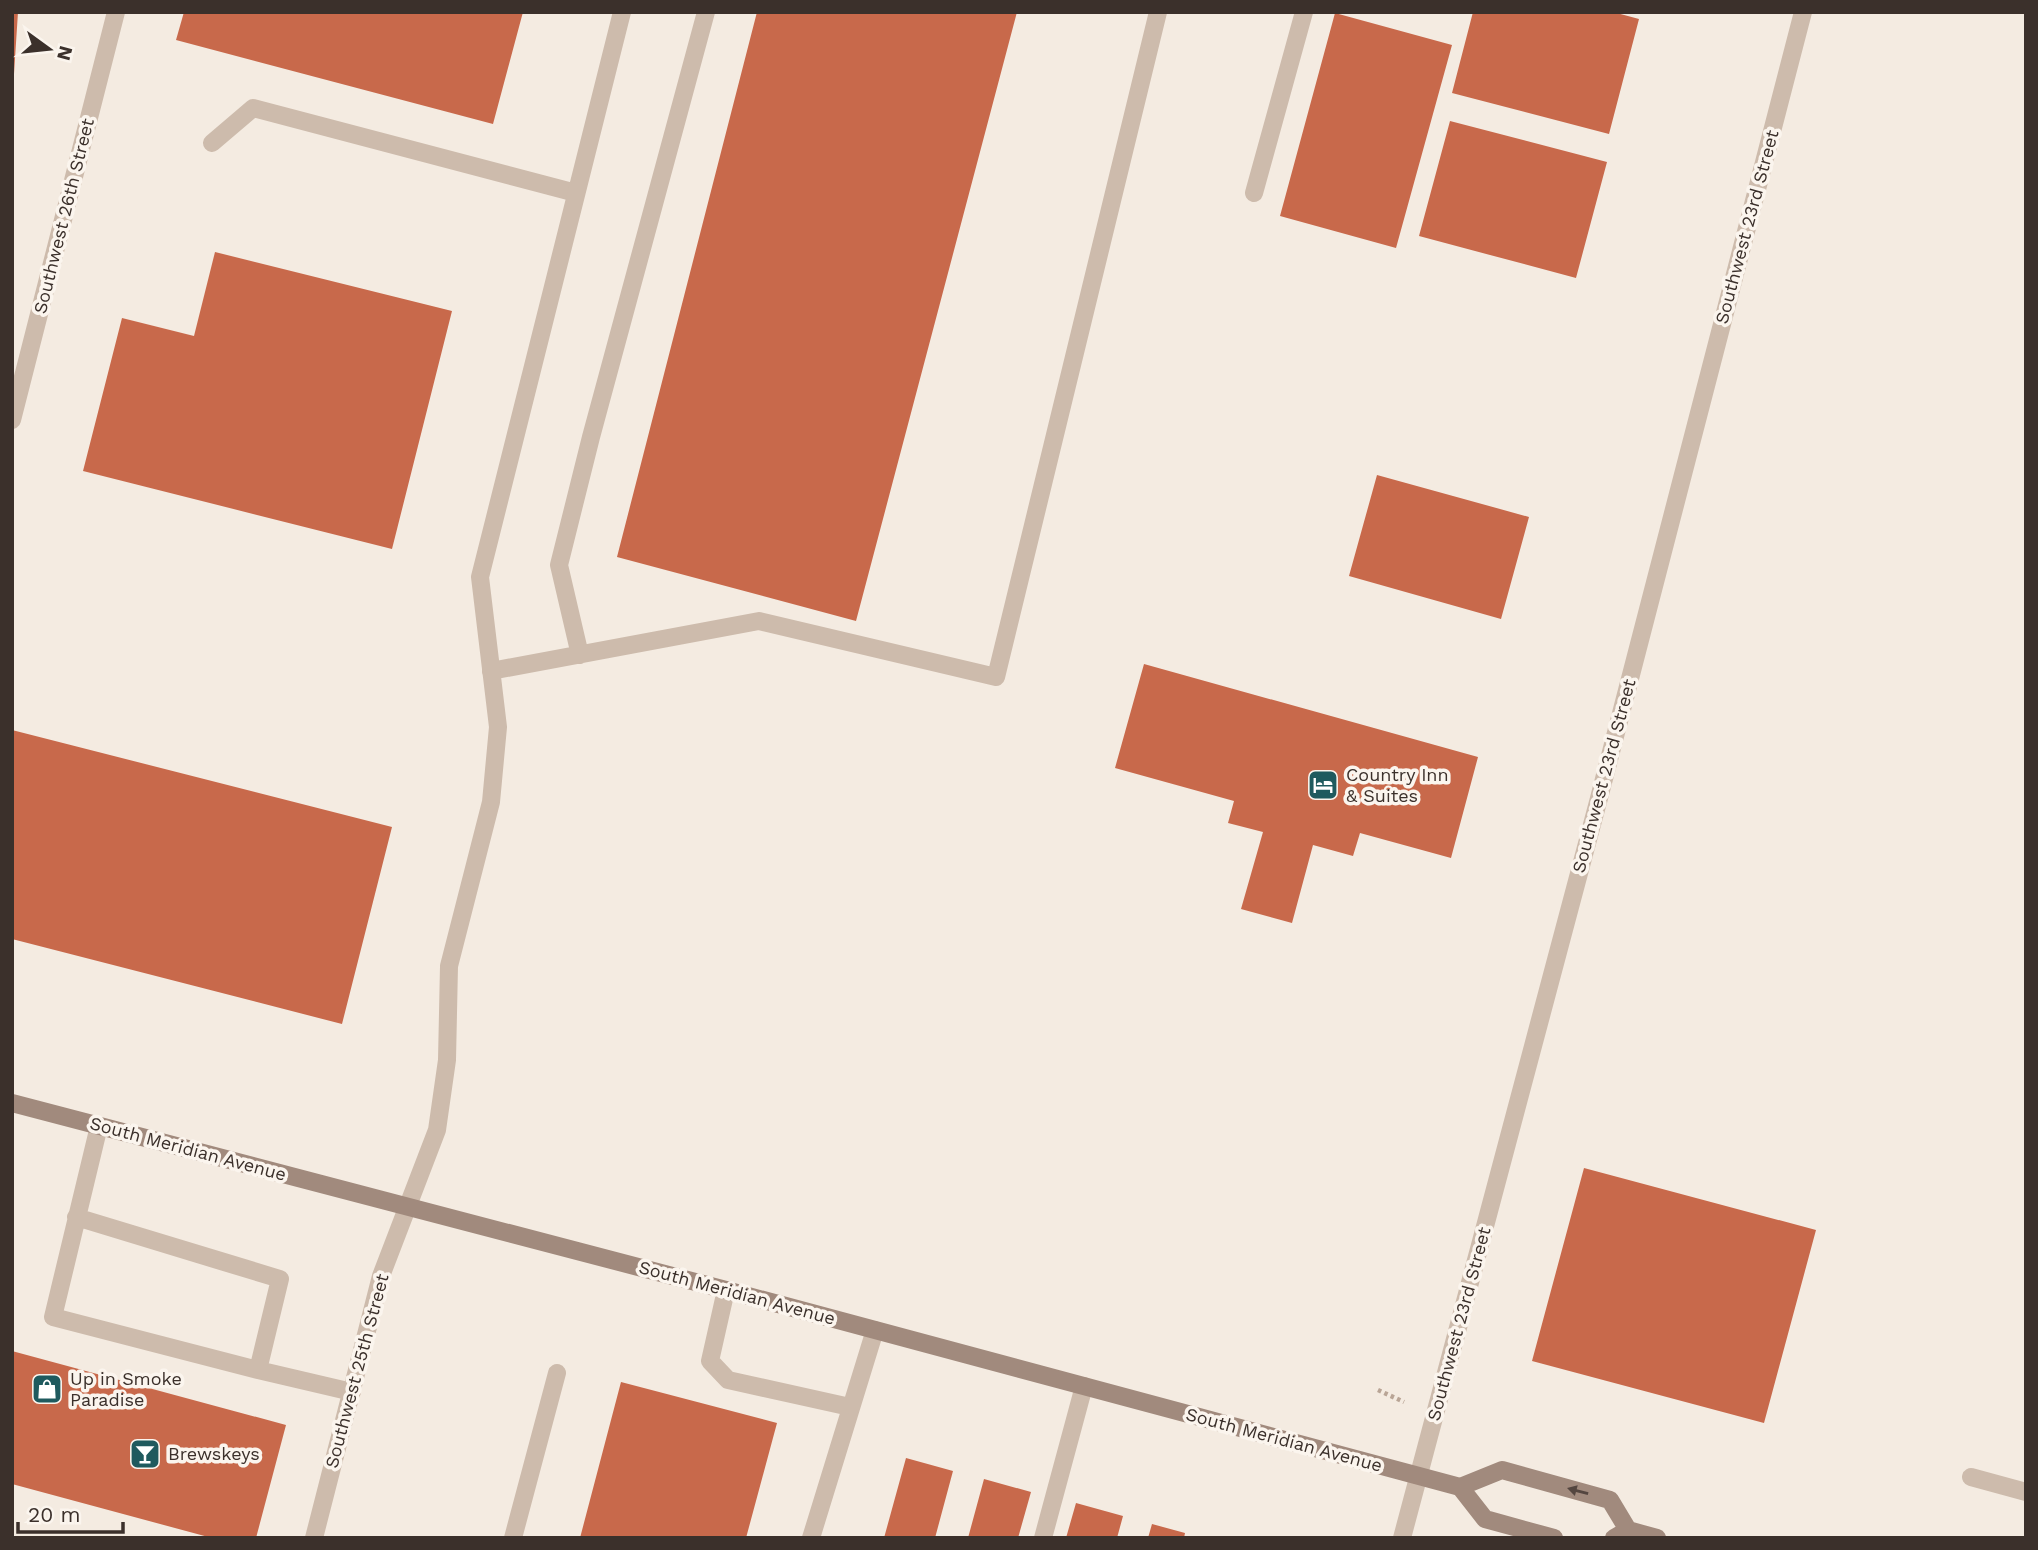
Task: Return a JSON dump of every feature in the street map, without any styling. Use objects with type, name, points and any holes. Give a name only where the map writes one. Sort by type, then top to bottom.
[{"type":"main road","name":"South Meridian Avenue","points":[[12,1103],[726,1290],[1460,1488]]},
{"type":"main road","points":[[1554,1538],[1485,1519],[1460,1488],[1502,1470],[1610,1500],[1621,1534],[1657,1538]]},
{"type":"street","name":"Southwest 26th Street","points":[[12,420],[116,12]]},
{"type":"street","name":"Southwest 25th Street","points":[[314,1538],[381,1276],[437,1130],[447,1060],[449,966],[491,802],[498,727],[480,577],[622,12]]},
{"type":"street","points":[[580,655],[559,565],[706,12]]},
{"type":"street","points":[[491,671],[759,621],[996,677],[1158,12]]},
{"type":"street","points":[[1254,193],[1304,12]]},
{"type":"street","name":"Southwest 23rd Street","points":[[1402,1538],[1803,12]]},
{"type":"street","points":[[212,143],[253,108],[576,193]]},
{"type":"street","points":[[99,1126],[53,1317],[352,1392]]},
{"type":"street","points":[[76,1217],[280,1279],[258,1370]]},
{"type":"street","points":[[726,1290],[710,1361],[728,1380],[850,1407]]},
{"type":"street","points":[[811,1538],[875,1330]]},
{"type":"street","points":[[513,1538],[556,1373]]},
{"type":"street","points":[[1043,1538],[1084,1386]]},
{"type":"street","points":[[1971,1477],[2026,1492]]},
{"type":"path","points":[[1378,1390],[1404,1402]]},
{"type":"building","points":[[12,12],[18,12],[14,74],[12,74]]},
{"type":"building","points":[[184,12],[523,12],[493,124],[176,40]]},
{"type":"building","points":[[757,12],[1017,12],[856,621],[617,557]]},
{"type":"building","points":[[1473,12],[1613,12],[1639,19],[1609,134],[1452,93]]},
{"type":"building","points":[[1335,13],[1452,45],[1396,248],[1280,216]]},
{"type":"building","points":[[1450,121],[1607,162],[1576,278],[1419,236]]},
{"type":"building","points":[[215,252],[452,311],[392,549],[83,471],[122,318],[194,336]]},
{"type":"building","points":[[1377,475],[1529,517],[1501,619],[1349,576]]},
{"type":"building","name":"Country Inn & Suites","points":[[1144,664],[1478,757],[1451,858],[1360,833],[1353,856],[1313,845],[1292,923],[1241,909],[1263,832],[1228,823],[1234,801],[1115,768]]},
{"type":"building","points":[[12,730],[392,827],[342,1024],[12,939]]},
{"type":"building","points":[[1584,1168],[1816,1230],[1764,1423],[1532,1361]]},
{"type":"building","name":"Brewskeys","points":[[12,1351],[286,1425],[256,1538],[212,1538],[12,1484]]},
{"type":"building","points":[[621,1382],[777,1423],[746,1538],[580,1538]]},
{"type":"building","points":[[906,1458],[953,1471],[935,1538],[884,1538]]},
{"type":"building","points":[[984,1479],[1031,1492],[1018,1538],[968,1538]]},
{"type":"building","points":[[1076,1503],[1123,1516],[1117,1538],[1066,1538]]},
{"type":"building","points":[[1152,1524],[1185,1533],[1184,1538],[1148,1538]]},
{"type":"place","name":"Country Inn & Suites","points":[[1323,785]]},
{"type":"place","name":"Up in Smoke Paradise","points":[[47,1389]]},
{"type":"place","name":"Brewskeys","points":[[145,1454]]}]
